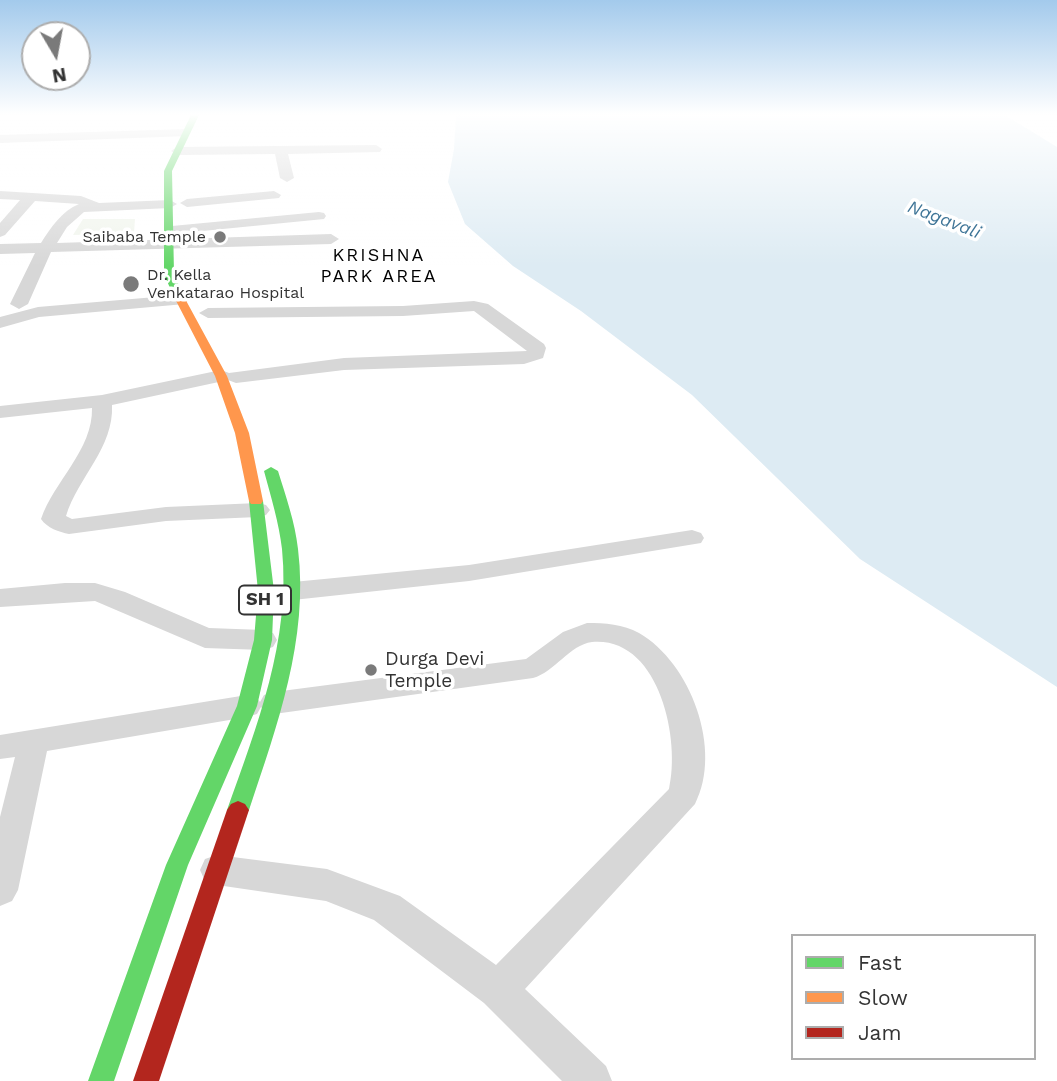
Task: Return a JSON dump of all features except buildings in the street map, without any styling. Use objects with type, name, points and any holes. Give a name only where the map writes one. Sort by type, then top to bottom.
[{"type":"main road","name":"SH 1","points":[[101,1081],[177,865],[288,648],[293,592],[292,549],[283,505],[264,451],[228,377],[179,300],[169,274],[168,171],[170,165]]},
{"type":"main road","points":[[188,196],[191,242]]},
{"type":"main road","name":"SH 1","points":[[146,1081],[218,870],[260,704],[266,591],[258,510],[228,377],[205,307]]},
{"type":"street","points":[[284,165],[287,178]]},
{"type":"street","points":[[0,195],[81,200],[100,207]]},
{"type":"street","points":[[188,196],[274,195]]},
{"type":"street","points":[[0,232],[30,198]]},
{"type":"street","points":[[19,304],[72,211],[81,208],[170,204]]},
{"type":"street","points":[[191,242],[319,216]]},
{"type":"street","points":[[0,249],[169,238],[191,242],[331,239]]},
{"type":"street","points":[[0,299],[38,312]]},
{"type":"street","points":[[0,323],[38,312],[179,300]]},
{"type":"street","points":[[0,412],[102,401],[228,377],[344,364],[524,358],[536,354],[537,348],[482,308],[474,306],[403,311],[205,307]]},
{"type":"street","points":[[102,401],[104,415],[94,447],[56,507],[53,519],[69,527],[166,514],[258,510]]},
{"type":"street","points":[[293,592],[469,573],[692,538]]},
{"type":"street","points":[[0,598],[95,592],[116,598],[205,638],[263,640]]},
{"type":"street","points":[[0,747],[260,704],[533,668],[563,645],[587,633],[608,634],[636,642],[657,663],[675,691],[690,744],[690,771],[684,795],[498,990]]},
{"type":"street","points":[[0,890],[34,740]]},
{"type":"street","points":[[218,870],[327,886],[387,908],[498,990],[591,1081]]},
{"type":"shaded area","points":[[83,219],[135,219],[134,233],[73,235]]},
{"type":"water","name":"Nagavali","points":[[451,165],[1057,165],[1057,687],[860,559],[692,395],[581,311],[513,266],[465,224],[448,182]]},
{"type":"traffic: fast","points":[[171,165],[168,171],[169,274],[178,295]]},
{"type":"traffic: fast","points":[[238,810],[278,688],[290,625],[290,548],[271,471]]},
{"type":"traffic: fast","points":[[101,1081],[177,865],[247,706],[263,640],[266,591],[256,501]]},
{"type":"traffic: slow","points":[[178,295],[221,376],[242,433],[256,501]]},
{"type":"traffic: jam","points":[[146,1081],[238,810]]},
{"type":"place","name":"Saibaba Temple","points":[[220,237]]},
{"type":"place","name":"Dr. Kella Venkatarao Hospital","points":[[131,284]]},
{"type":"place","name":"Durga Devi Temple","points":[[371,670]]},
{"type":"district","name":"KRISHNA PARK AREA","points":[[379,266]]}]
